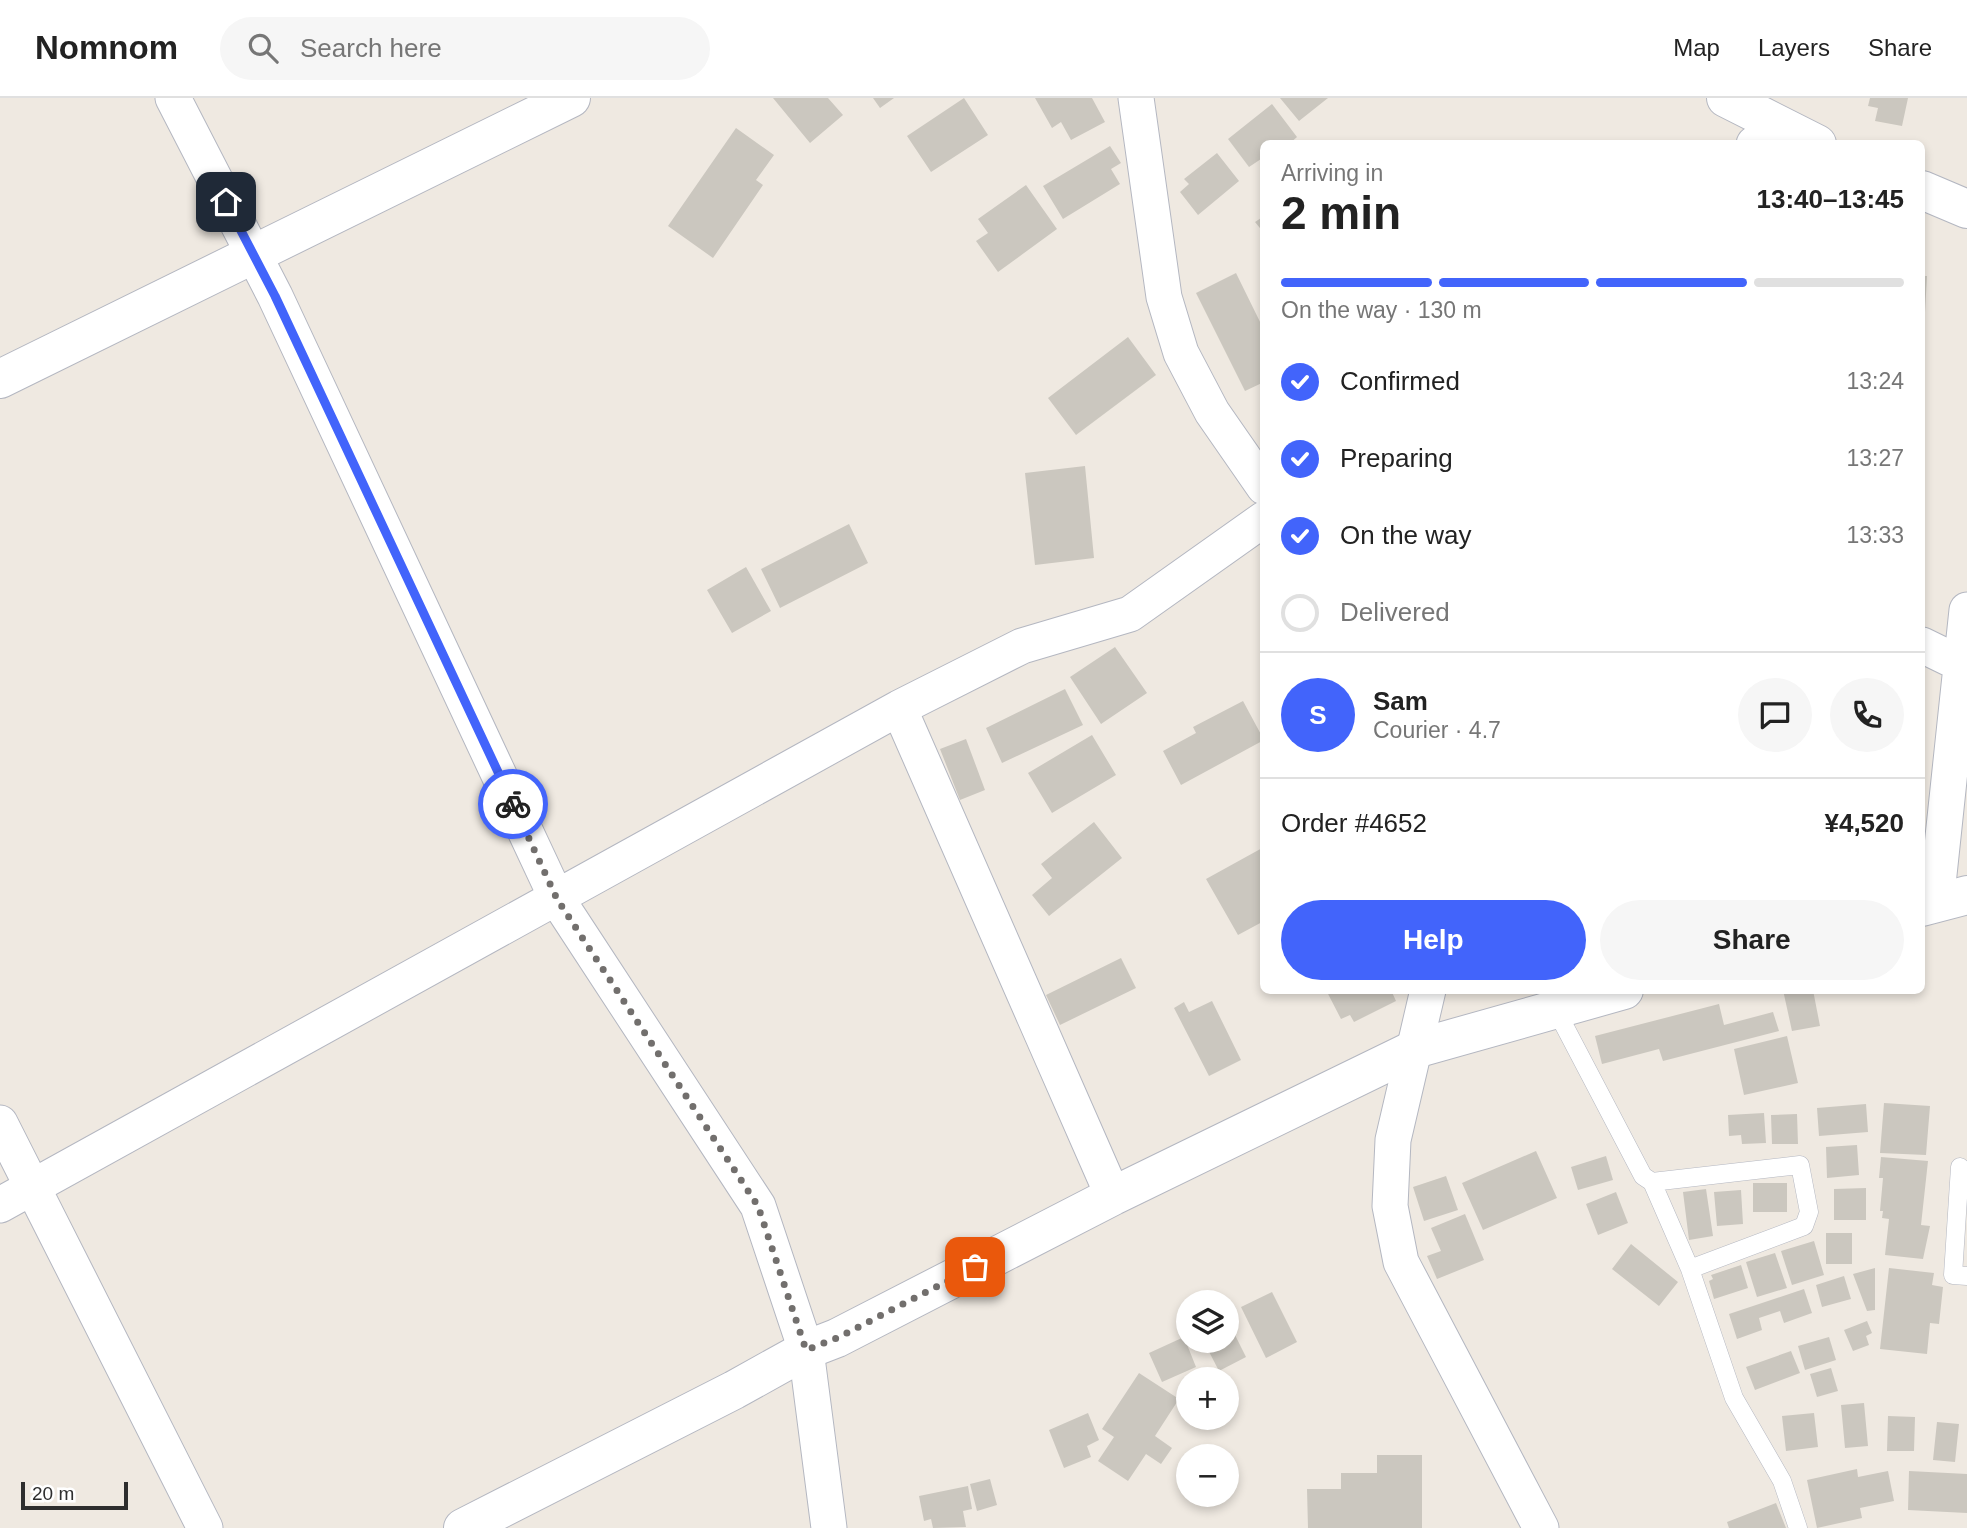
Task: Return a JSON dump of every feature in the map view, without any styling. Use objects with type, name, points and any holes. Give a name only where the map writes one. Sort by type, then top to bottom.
[{"type":"street","points":[[173,98],[275,296],[557,899],[758,1206],[806,1350],[829,1528]]},
{"type":"street","points":[[0,379],[571,98]]},
{"type":"street","points":[[1136,98],[1164,297],[1181,354],[1212,412],[1260,482]]},
{"type":"street","points":[[1726,98],[1767,134],[1797,140]]},
{"type":"street","points":[[1925,191],[1967,209]]},
{"type":"street","points":[[0,1205],[32,1190],[900,708],[1022,646],[1130,614],[1260,522]]},
{"type":"street","points":[[1942,902],[1967,610]]},
{"type":"street","points":[[1925,646],[1961,664]]},
{"type":"street","points":[[900,708],[1113,1196]]},
{"type":"street","points":[[1427,994],[1393,1140],[1390,1206],[1401,1262],[1541,1528]]},
{"type":"street","points":[[463,1528],[734,1390],[806,1350],[837,1338],[1113,1196],[1415,1049],[1610,994]]},
{"type":"street","points":[[0,1124],[205,1528]]},
{"type":"lane","points":[[1556,1010],[1643,1176],[1652,1182],[1690,1269],[1734,1398],[1765,1456],[1782,1481],[1798,1528]]},
{"type":"lane","points":[[1652,1182],[1800,1165],[1809,1212],[1804,1226],[1690,1269]]},
{"type":"lane","points":[[1960,1167],[1953,1275],[1967,1276]]},
{"type":"building","points":[[773,98],[828,98],[843,115],[810,143]]},
{"type":"building","points":[[873,98],[894,98],[880,108]]},
{"type":"building","points":[[964,98],[988,135],[931,172],[907,136]]},
{"type":"building","points":[[1035,98],[1092,98],[1105,122],[1071,140],[1061,122],[1052,128]]},
{"type":"building","points":[[1280,98],[1328,98],[1299,121]]},
{"type":"building","points":[[1870,98],[1908,98],[1902,126],[1875,121],[1878,108],[1868,106]]},
{"type":"building","points":[[1272,104],[1297,137],[1294,140],[1260,140],[1260,160],[1249,167],[1228,139]]},
{"type":"building","points":[[736,128],[774,155],[756,180],[763,185],[713,258],[668,226]]},
{"type":"building","points":[[1110,146],[1121,163],[1111,169],[1120,184],[1063,219],[1043,186]]},
{"type":"building","points":[[1217,153],[1239,181],[1198,215],[1180,192],[1189,184],[1184,179]]},
{"type":"building","points":[[1026,185],[1057,229],[998,272],[976,241],[988,233],[978,219]]},
{"type":"building","points":[[1236,273],[1260,322],[1260,384],[1245,391],[1196,293]]},
{"type":"building","points":[[1925,276],[1927,276],[1925,312]]},
{"type":"building","points":[[1128,337],[1156,375],[1076,435],[1048,398]]},
{"type":"building","points":[[1085,466],[1094,558],[1035,565],[1025,473]]},
{"type":"building","points":[[849,524],[868,563],[780,608],[761,569]]},
{"type":"building","points":[[746,567],[771,611],[732,633],[707,590]]},
{"type":"building","points":[[1115,647],[1147,693],[1101,724],[1070,677]]},
{"type":"building","points":[[1065,689],[1083,725],[1002,763],[986,728]]},
{"type":"building","points":[[1243,701],[1260,733],[1260,742],[1181,785],[1163,751],[1196,733],[1193,727]]},
{"type":"building","points":[[1092,735],[1116,775],[1052,813],[1028,773]]},
{"type":"building","points":[[966,739],[985,790],[960,800],[940,749]]},
{"type":"building","points":[[1094,822],[1122,858],[1049,916],[1032,895],[1052,878],[1041,864]]},
{"type":"building","points":[[1260,849],[1260,923],[1238,935],[1206,879]]},
{"type":"building","points":[[1121,958],[1136,988],[1060,1025],[1046,995]]},
{"type":"building","points":[[1328,994],[1393,994],[1396,1001],[1354,1022],[1350,1015],[1341,1019]]},
{"type":"building","points":[[1784,994],[1814,994],[1820,1026],[1792,1031]]},
{"type":"building","points":[[1212,1001],[1241,1060],[1209,1076],[1174,1008],[1184,1002],[1189,1012]]},
{"type":"building","points":[[1719,1004],[1724,1025],[1773,1012],[1779,1031],[1663,1061],[1659,1049],[1602,1064],[1595,1036]]},
{"type":"building","points":[[1787,1036],[1798,1083],[1744,1095],[1734,1049]]},
{"type":"building","points":[[1884,1103],[1930,1106],[1926,1155],[1880,1153]]},
{"type":"building","points":[[1866,1104],[1868,1132],[1819,1136],[1817,1108]]},
{"type":"building","points":[[1764,1113],[1766,1143],[1742,1144],[1741,1135],[1729,1136],[1728,1115]]},
{"type":"building","points":[[1797,1114],[1798,1144],[1772,1144],[1771,1115]]},
{"type":"building","points":[[1857,1145],[1859,1175],[1827,1178],[1826,1147]]},
{"type":"building","points":[[1536,1151],[1557,1198],[1483,1230],[1462,1183]]},
{"type":"building","points":[[1606,1156],[1613,1180],[1578,1190],[1571,1167]]},
{"type":"building","points":[[1881,1157],[1928,1161],[1921,1225],[1930,1226],[1923,1259],[1885,1255],[1889,1219],[1882,1218],[1883,1211],[1880,1211],[1883,1178],[1879,1178]]},
{"type":"building","points":[[1446,1176],[1458,1210],[1424,1221],[1413,1187]]},
{"type":"building","points":[[1753,1183],[1787,1183],[1787,1212],[1753,1212]]},
{"type":"building","points":[[1866,1188],[1866,1220],[1834,1220],[1834,1189]]},
{"type":"building","points":[[1706,1189],[1713,1236],[1689,1240],[1683,1192]]},
{"type":"building","points":[[1741,1190],[1743,1224],[1717,1226],[1714,1192]]},
{"type":"building","points":[[1616,1192],[1628,1223],[1598,1235],[1586,1204]]},
{"type":"building","points":[[1465,1214],[1484,1260],[1437,1279],[1427,1256],[1441,1251],[1431,1228]]},
{"type":"building","points":[[1826,1233],[1852,1233],[1852,1264],[1826,1264]]},
{"type":"building","points":[[1814,1241],[1824,1275],[1792,1285],[1781,1251]]},
{"type":"building","points":[[1631,1244],[1678,1282],[1659,1306],[1612,1269]]},
{"type":"building","points":[[1775,1253],[1787,1288],[1757,1297],[1746,1262]]},
{"type":"building","points":[[1741,1265],[1748,1288],[1714,1299],[1709,1281],[1713,1279],[1711,1275]]},
{"type":"building","points":[[1875,1268],[1875,1310],[1867,1311],[1853,1274]]},
{"type":"building","points":[[1889,1268],[1934,1273],[1932,1285],[1943,1287],[1939,1324],[1930,1323],[1927,1354],[1880,1349]]},
{"type":"building","points":[[1844,1276],[1851,1299],[1822,1307],[1816,1285]]},
{"type":"building","points":[[1804,1289],[1812,1313],[1784,1323],[1780,1311],[1759,1318],[1762,1330],[1737,1339],[1729,1314]]},
{"type":"building","points":[[1272,1292],[1297,1342],[1266,1358],[1241,1307]]},
{"type":"building","points":[[1867,1321],[1872,1333],[1866,1336],[1869,1345],[1853,1351],[1844,1330]]},
{"type":"building","points":[[1829,1337],[1836,1360],[1805,1370],[1798,1346]]},
{"type":"building","points":[[1176,1341],[1176,1353],[1190,1353],[1196,1367],[1176,1367],[1176,1376],[1162,1382],[1149,1353]]},
{"type":"building","points":[[1239,1343],[1246,1357],[1227,1367],[1217,1367],[1210,1353],[1239,1353]]},
{"type":"building","points":[[1791,1351],[1800,1373],[1755,1390],[1746,1367]]},
{"type":"building","points":[[1831,1368],[1838,1391],[1817,1397],[1810,1374]]},
{"type":"building","points":[[1139,1373],[1176,1397],[1176,1404],[1155,1436],[1172,1448],[1161,1464],[1146,1454],[1128,1481],[1098,1461],[1114,1437],[1102,1429]]},
{"type":"building","points":[[1864,1403],[1868,1446],[1845,1448],[1841,1405]]},
{"type":"building","points":[[1088,1413],[1099,1440],[1087,1446],[1091,1457],[1064,1468],[1049,1430]]},
{"type":"building","points":[[1814,1413],[1818,1447],[1786,1451],[1782,1416]]},
{"type":"building","points":[[1888,1416],[1915,1417],[1914,1451],[1887,1451]]},
{"type":"building","points":[[1937,1422],[1959,1424],[1955,1462],[1933,1460]]},
{"type":"building","points":[[1377,1455],[1422,1455],[1422,1528],[1308,1528],[1307,1489],[1341,1489],[1341,1473],[1377,1473]]},
{"type":"building","points":[[1857,1469],[1858,1477],[1888,1471],[1894,1501],[1860,1508],[1862,1518],[1817,1528],[1807,1480]]},
{"type":"building","points":[[1909,1471],[1967,1474],[1967,1513],[1908,1510]]},
{"type":"building","points":[[990,1479],[997,1505],[977,1511],[970,1484]]},
{"type":"building","points":[[968,1486],[972,1509],[963,1511],[966,1527],[933,1528],[931,1519],[924,1521],[919,1496]]},
{"type":"building","points":[[1776,1503],[1786,1528],[1729,1528],[1727,1522]]},
{"type":"way so far","points":[[513,804],[557,899],[758,1206],[806,1350],[837,1338],[975,1267]]},
{"type":"route","points":[[226,202],[275,296],[513,804]]}]
